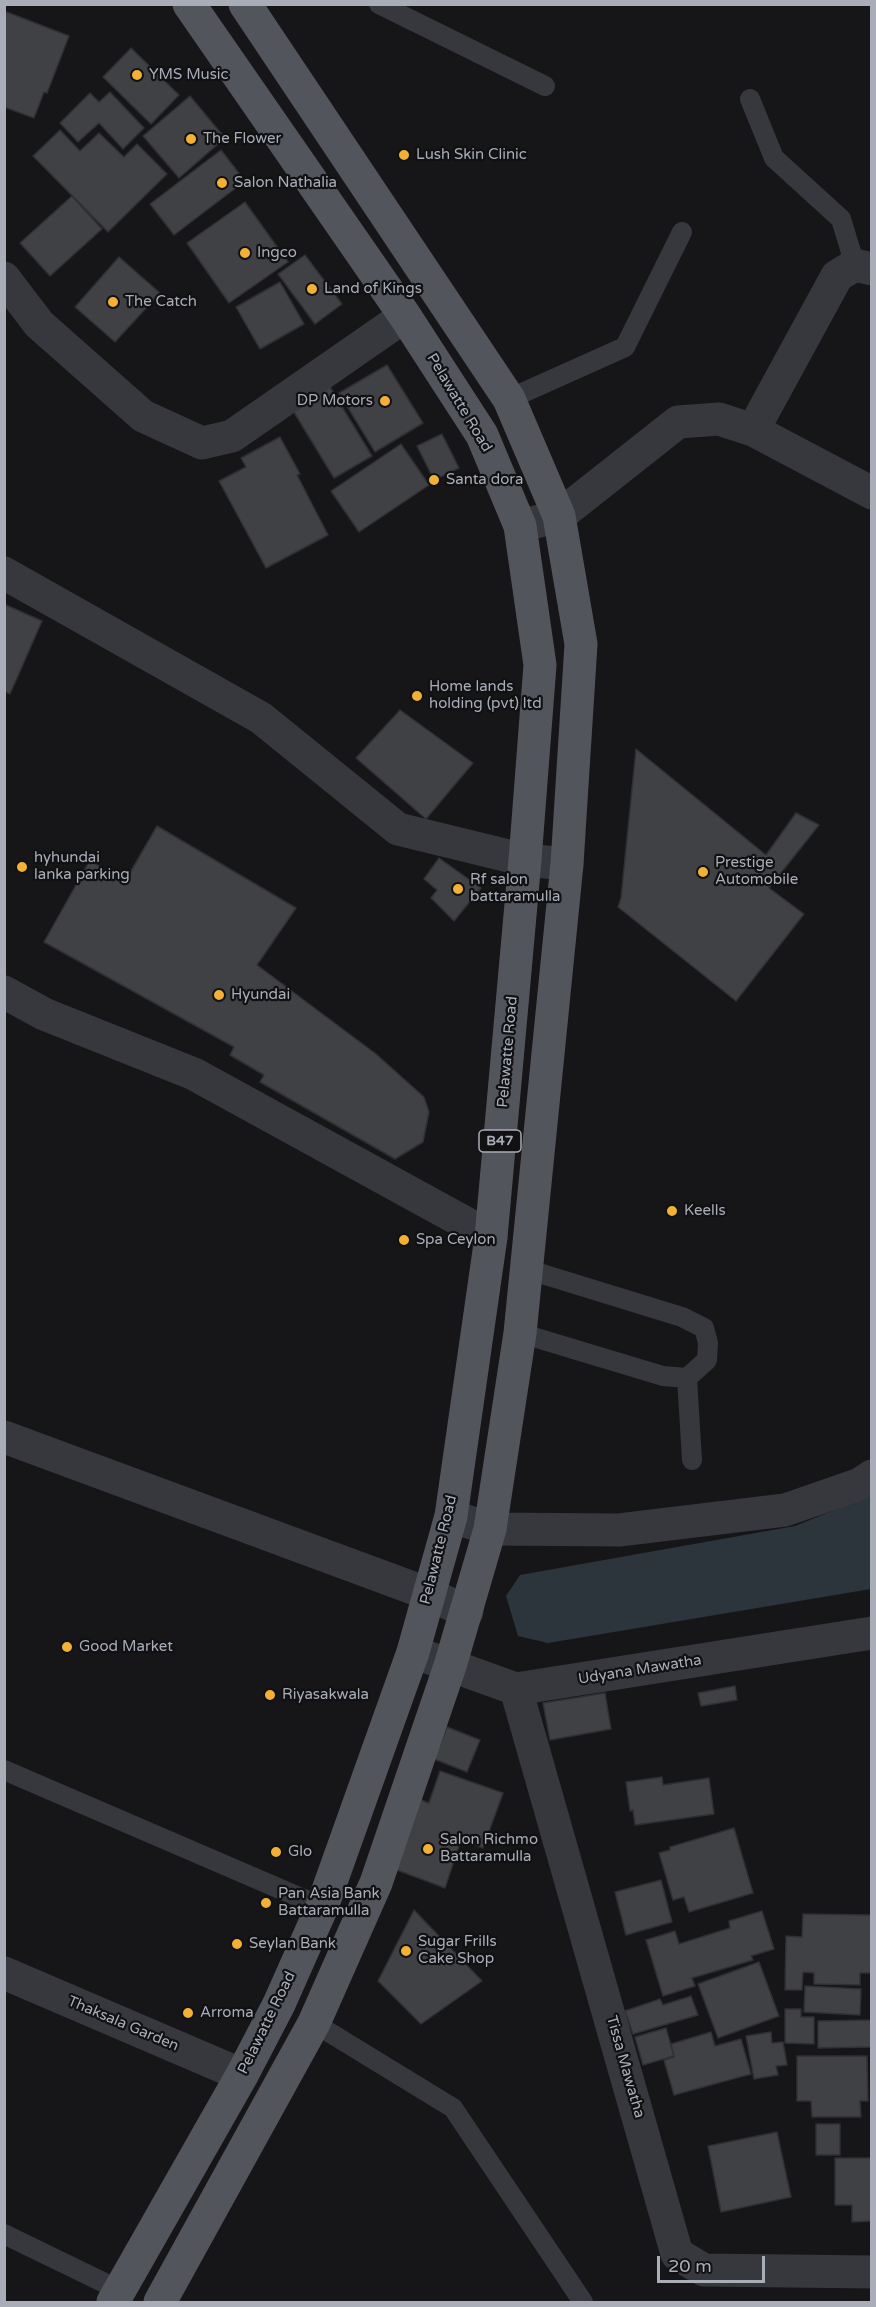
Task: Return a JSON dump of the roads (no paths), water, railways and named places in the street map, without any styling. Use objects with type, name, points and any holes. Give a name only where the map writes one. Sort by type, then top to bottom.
[{"type":"main road","name":"Pelawatte Road","points":[[116,2296],[242,2075],[279,2004],[322,1907],[413,1652],[451,1516],[491,1237],[540,666],[520,525],[482,435],[405,316],[189,4]]},
{"type":"main road","name":"B47","points":[[160,2302],[314,2023],[376,1883],[450,1666],[490,1529],[520,1333],[567,864],[581,644],[559,516],[509,399],[245,4]]},
{"type":"street","points":[[753,430],[837,276],[863,267]]},
{"type":"street","points":[[4,278],[39,324],[143,416],[202,443],[232,436],[405,316]]},
{"type":"street","points":[[520,525],[559,516],[678,422],[719,419],[753,430],[872,493]]},
{"type":"street","points":[[4,573],[261,718],[398,829],[525,860],[567,864]]},
{"type":"street","points":[[4,992],[44,1014],[194,1074],[491,1237]]},
{"type":"street","points":[[4,1437],[429,1594],[467,1612]]},
{"type":"street","points":[[451,1516],[490,1529],[619,1530],[785,1510],[860,1484],[872,1476]]},
{"type":"street","name":"Udyana Mawatha","points":[[413,1652],[516,1689],[872,1633]]},
{"type":"street","name":"Tissa Mawatha","points":[[516,1689],[677,2254],[704,2270],[872,2272]]},
{"type":"street","name":"Thaksala Garden","points":[[4,1973],[242,2075]]},
{"type":"lane","points":[[379,4],[545,86]]},
{"type":"lane","points":[[750,99],[774,158],[842,219],[863,267]]},
{"type":"lane","points":[[509,399],[625,347],[682,232]]},
{"type":"lane","points":[[520,1333],[663,1376],[687,1378],[707,1360],[708,1343],[704,1328],[682,1317],[526,1269]]},
{"type":"lane","points":[[687,1378],[692,1460]]},
{"type":"lane","points":[[4,1770],[322,1907]]},
{"type":"lane","points":[[314,2023],[453,2108],[583,2302]]},
{"type":"lane","points":[[4,2234],[116,2296]]},
{"type":"place","name":"YMS Music","points":[[137,75]]},
{"type":"place","name":"The Flower","points":[[191,139]]},
{"type":"place","name":"Lush Skin Clinic","points":[[404,155]]},
{"type":"place","name":"Salon Nathalia","points":[[222,183]]},
{"type":"place","name":"Ingco","points":[[245,253]]},
{"type":"place","name":"Land of Kings","points":[[312,289]]},
{"type":"place","name":"The Catch","points":[[113,302]]},
{"type":"place","name":"DP Motors","points":[[385,401]]},
{"type":"place","name":"Santa dora","points":[[434,480]]},
{"type":"place","name":"Home lands holding (pvt) ltd","points":[[417,696]]},
{"type":"place","name":"hyhundai lanka parking","points":[[22,867]]},
{"type":"place","name":"Prestige Automobile","points":[[703,872]]},
{"type":"place","name":"Rf salon battaramulla","points":[[458,889]]},
{"type":"place","name":"Hyundai","points":[[219,995]]},
{"type":"place","name":"Keells","points":[[672,1211]]},
{"type":"place","name":"Spa Ceylon","points":[[404,1240]]},
{"type":"place","name":"Good Market","points":[[67,1647]]},
{"type":"place","name":"Riyasakwala","points":[[270,1695]]},
{"type":"place","name":"Salon Richmo Battaramulla","points":[[428,1849]]},
{"type":"place","name":"Glo","points":[[276,1852]]},
{"type":"place","name":"Pan Asia Bank Battaramulla","points":[[266,1903]]},
{"type":"place","name":"Seylan Bank","points":[[237,1944]]},
{"type":"place","name":"Sugar Frills Cake Shop","points":[[406,1951]]},
{"type":"place","name":"Arroma","points":[[188,2013]]}]
